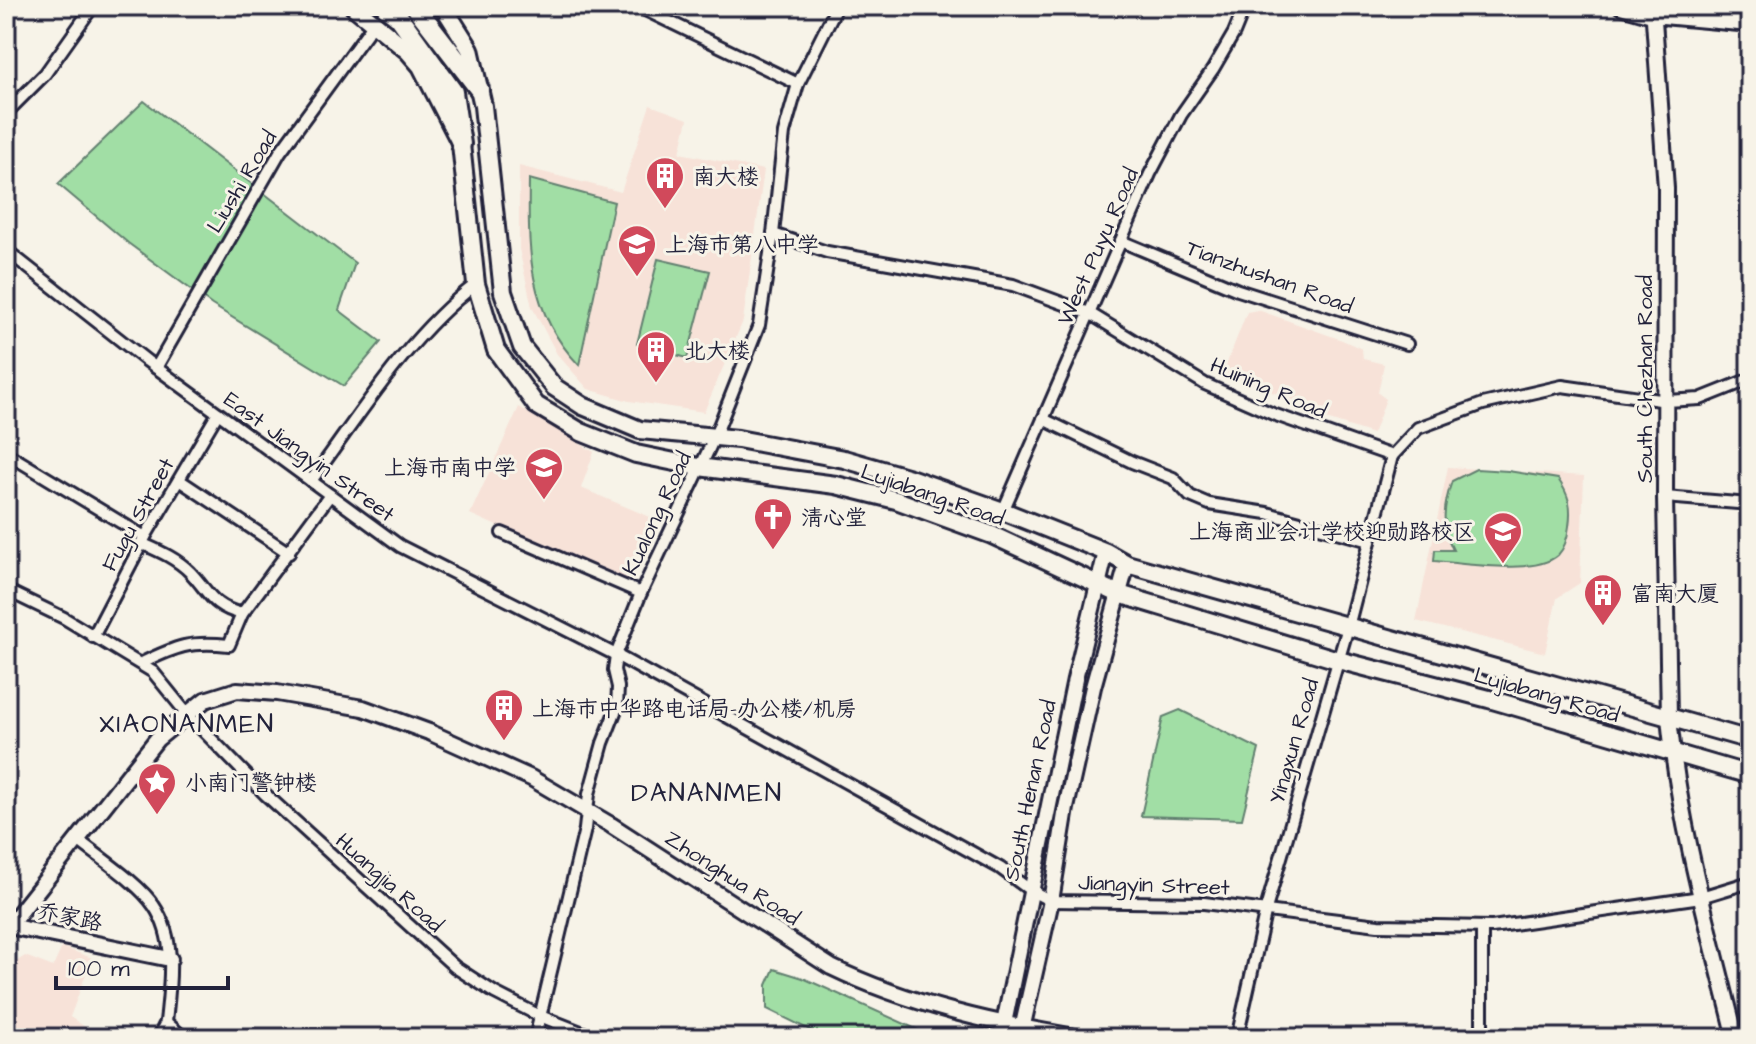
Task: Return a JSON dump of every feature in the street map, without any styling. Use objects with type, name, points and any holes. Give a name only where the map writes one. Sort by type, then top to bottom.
[{"type":"highway","points":[[418,8],[479,89]]},
{"type":"highway","points":[[392,12],[453,92],[461,144]]},
{"type":"main road","name":"Lujiabang Road","points":[[353,6],[408,51],[421,66],[461,144],[476,284],[496,350],[536,405],[581,432],[636,454],[699,467],[836,485],[896,500],[992,535],[1119,594],[1338,660],[1481,697],[1750,775]]},
{"type":"main road","name":"Lujiabang Road","points":[[445,7],[470,49],[483,106],[503,292],[522,347],[554,387],[583,406],[640,430],[715,436],[844,459],[910,478],[1003,511],[1106,552],[1127,564],[1750,740]]},
{"type":"street","points":[[7,111],[45,74],[93,6]]},
{"type":"street","points":[[637,6],[798,84]]},
{"type":"street","name":"Kualong Road","points":[[535,1038],[600,756],[617,707],[616,655],[641,593],[715,436],[759,325],[784,133],[798,84],[837,6]]},
{"type":"street","name":"West Puyu Road","points":[[1003,511],[1150,174],[1181,115],[1234,33],[1245,6]]},
{"type":"street","points":[[1621,6],[1750,24]]},
{"type":"street","name":"South Chezhan Road","points":[[1653,10],[1666,188],[1665,497],[1669,717],[1672,753],[1701,897],[1736,1038]]},
{"type":"street","name":"Liushi Road","points":[[156,368],[280,152],[374,23]]},
{"type":"street","name":"Huining Road","points":[[773,234],[827,252],[1013,285],[1089,313],[1205,384],[1273,414],[1392,456]]},
{"type":"street","name":"Tianzhushan Road","points":[[1121,241],[1238,290],[1407,344]]},
{"type":"street","name":"East Jiangyin Street","points":[[6,250],[156,368],[400,546],[616,655]]},
{"type":"street","points":[[311,481],[413,344],[449,305],[476,284]]},
{"type":"street","points":[[1392,456],[1418,428],[1483,404],[1562,386],[1667,401],[1700,399],[1750,379]]},
{"type":"street","name":"Fugu Street","points":[[93,637],[143,540],[218,413]]},
{"type":"street","points":[[1043,419],[1173,478],[1190,496],[1209,504],[1267,513],[1370,541]]},
{"type":"street","points":[[6,453],[171,556],[224,609],[242,614]]},
{"type":"street","name":"Yingxun Road","points":[[1237,1038],[1266,909],[1348,627],[1392,456]]},
{"type":"street","points":[[179,480],[289,553]]},
{"type":"street","points":[[142,663],[178,646],[202,642],[229,645],[242,614],[330,495]]},
{"type":"street","points":[[1665,497],[1750,504]]},
{"type":"street","points":[[502,533],[641,593]]},
{"type":"street","name":"South Henan Road","points":[[1002,1030],[1030,890],[1106,552]]},
{"type":"street","name":"South Henan Road","points":[[1021,1032],[1051,901],[1066,808],[1093,687],[1127,564]]},
{"type":"street","name":"Huangjia Road","points":[[6,590],[64,618],[153,672],[187,714],[275,804],[455,967],[495,993],[540,1016],[596,1038]]},
{"type":"street","name":"Jiangyin Street","points":[[616,655],[1000,868],[1051,901],[1172,901],[1266,909],[1378,925],[1482,927],[1701,897],[1750,882]]},
{"type":"street","name":"Zhonghua Road","points":[[7,927],[157,739],[205,700],[237,690],[277,693],[363,708],[429,732],[531,778],[588,811],[831,967],[868,985],[1002,1030],[1082,1038]]},
{"type":"street","points":[[78,840],[154,905],[168,939],[170,959],[166,1022],[158,1038]]},
{"type":"street","name":"乔家路","points":[[7,927],[170,959]]},
{"type":"street","points":[[1482,927],[1482,1038]]},
{"type":"street","points":[[166,1022],[184,1038]]},
{"type":"shaded area","name":"上海市第八中学","points":[[650,105],[688,119],[680,153],[764,170],[743,321],[704,412],[629,401],[588,389],[557,354],[532,307],[519,249],[519,166],[621,192]]},
{"type":"shaded area","points":[[1258,310],[1342,340],[1362,349],[1363,359],[1384,364],[1378,393],[1386,399],[1373,434],[1301,411],[1303,404],[1223,373],[1247,312]]},
{"type":"shaded area","name":"上海市南中学","points":[[519,407],[594,452],[581,488],[655,519],[626,583],[470,514]]},
{"type":"shaded area","name":"上海商业会计学校迎勋路校区","points":[[1448,467],[1584,476],[1580,583],[1557,598],[1545,653],[1416,621]]},
{"type":"shaded area","points":[[62,947],[92,958],[70,1017],[102,1038],[6,1038],[6,975],[14,963],[25,956],[53,967]]},
{"type":"green space","points":[[144,101],[355,263],[339,310],[381,342],[344,386],[212,305],[128,243],[58,184]]},
{"type":"green space","points":[[529,179],[614,202],[579,365],[549,323],[540,301],[531,254]]},
{"type":"green space","points":[[658,259],[710,271],[687,358],[637,344]]},
{"type":"green space","points":[[1476,469],[1558,479],[1567,496],[1570,512],[1567,537],[1558,555],[1547,561],[1517,567],[1434,561],[1435,550],[1453,550],[1445,516],[1452,481]]},
{"type":"green space","points":[[1180,710],[1259,749],[1242,819],[1141,816],[1163,717]]},
{"type":"green space","points":[[774,969],[803,978],[936,1038],[826,1038],[767,1009],[767,985]]},
{"type":"place","name":"南大楼","points":[[665,210]]},
{"type":"place","name":"上海市第八中学","points":[[637,278]]},
{"type":"place","name":"北大楼","points":[[656,384]]},
{"type":"place","name":"上海市南中学","points":[[544,501]]},
{"type":"place","name":"清心堂","points":[[773,551]]},
{"type":"place","name":"上海商业会计学校迎勋路校区","points":[[1503,565]]},
{"type":"place","name":"富南大厦","points":[[1603,627]]},
{"type":"place","name":"上海市中华路电话局-办公楼/机房","points":[[504,742]]},
{"type":"place","name":"小南门警钟楼","points":[[157,816]]},
{"type":"district","name":"XIAONANMEN","points":[[187,723]]},
{"type":"district","name":"DANANMEN","points":[[707,792]]}]
